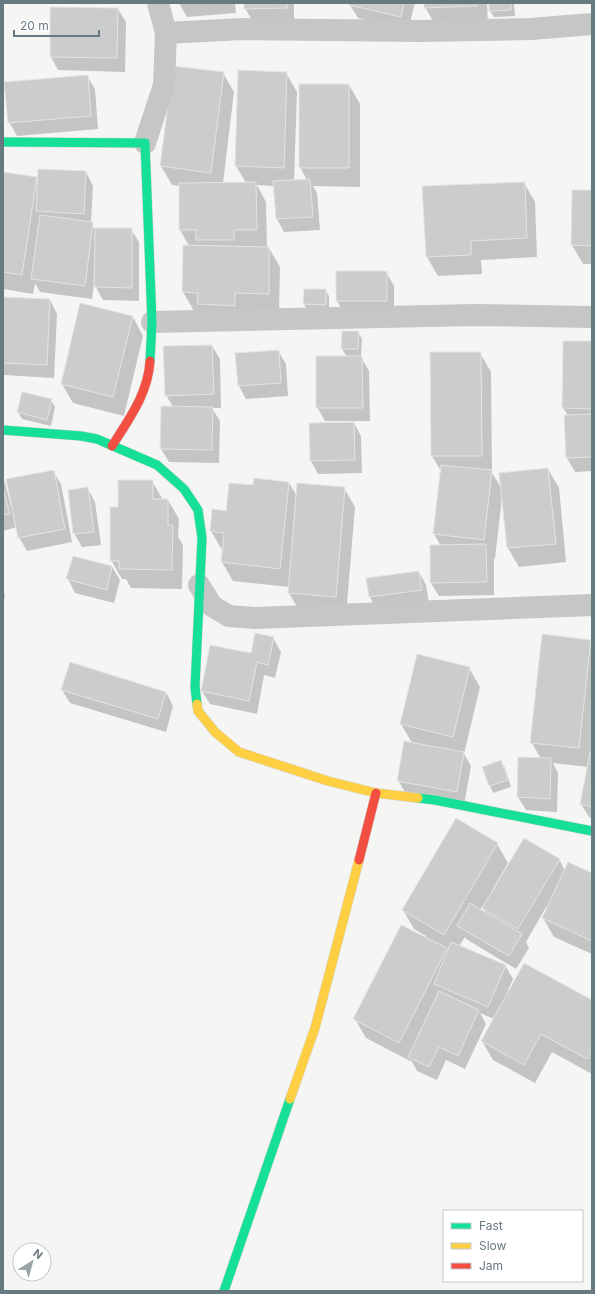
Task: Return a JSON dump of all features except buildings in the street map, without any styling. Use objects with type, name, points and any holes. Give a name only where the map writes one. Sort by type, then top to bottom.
[{"type":"street","points":[[112,446],[136,409],[149,374],[152,322],[144,143],[164,85],[166,33],[158,3]]},
{"type":"street","points":[[166,33],[242,29],[413,31],[523,29],[592,24]]},
{"type":"street","points":[[3,142],[144,143]]},
{"type":"street","points":[[152,322],[475,315],[592,317]]},
{"type":"street","points":[[3,430],[81,436],[97,439],[157,465],[184,489],[198,510],[202,538],[195,687],[198,711],[215,732],[239,752],[328,781],[376,793],[435,800],[592,831]]},
{"type":"street","points":[[199,584],[212,606],[229,616],[254,618],[592,604]]},
{"type":"street","points":[[224,1291],[315,1028],[376,793]]},
{"type":"traffic: fast","points":[[3,142],[145,143],[152,322],[150,361]]},
{"type":"traffic: fast","points":[[3,430],[81,436],[97,439],[157,465],[184,489],[198,510],[202,538],[195,687],[197,704]]},
{"type":"traffic: fast","points":[[418,798],[435,800],[592,831]]},
{"type":"traffic: fast","points":[[224,1291],[290,1099]]},
{"type":"traffic: slow","points":[[197,704],[198,711],[215,732],[239,752],[328,781],[376,793],[418,798]]},
{"type":"traffic: slow","points":[[290,1099],[315,1028],[359,860]]},
{"type":"traffic: jam","points":[[112,446],[137,406],[142,395],[146,384],[150,361]]},
{"type":"traffic: jam","points":[[359,860],[376,793]]}]
